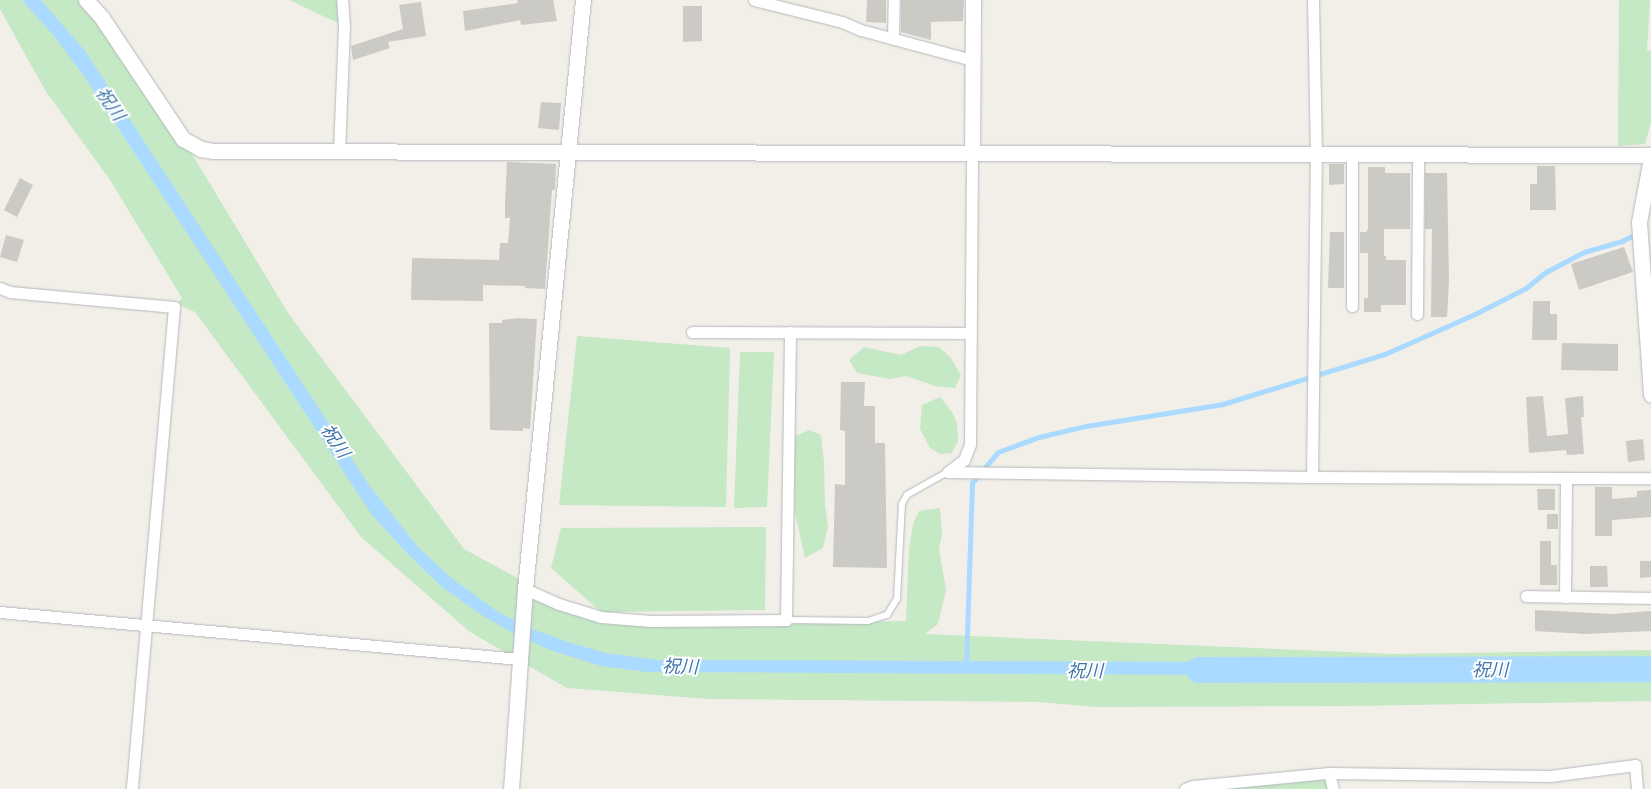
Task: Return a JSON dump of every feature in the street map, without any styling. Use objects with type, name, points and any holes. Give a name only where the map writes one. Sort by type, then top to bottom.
[{"type":"street","points":[[86,0],[102,18],[183,139],[192,145],[213,151],[1316,154],[1651,157],[1639,222],[1651,395]]},
{"type":"street","points":[[339,151],[344,26],[342,0]]},
{"type":"street","points":[[511,789],[525,589],[583,0]]},
{"type":"street","points":[[754,0],[842,22],[894,39],[972,60]]},
{"type":"street","points":[[894,0],[894,39]]},
{"type":"street","points":[[948,472],[964,460],[970,444],[973,0]]},
{"type":"street","points":[[1312,477],[1316,154],[1313,0]]},
{"type":"street","points":[[1352,155],[1352,306]]},
{"type":"street","points":[[1417,314],[1418,155]]},
{"type":"street","points":[[0,288],[10,292],[174,307],[148,626],[132,789]]},
{"type":"street","points":[[692,332],[970,333]]},
{"type":"street","points":[[525,589],[558,604],[602,617],[651,621],[786,620],[790,332]]},
{"type":"street","points":[[948,472],[1312,477],[1651,478]]},
{"type":"street","points":[[1565,597],[1566,478]]},
{"type":"street","points":[[1526,596],[1651,598]]},
{"type":"street","points":[[0,612],[519,659]]},
{"type":"street","points":[[1185,789],[1194,786],[1329,773],[1550,776],[1635,765],[1637,789]]},
{"type":"street","points":[[1329,773],[1333,789]]},
{"type":"lane","points":[[786,620],[868,621],[887,615],[898,599],[902,504],[907,495],[948,472]]},
{"type":"green space","points":[[0,0],[79,0],[183,139],[288,313],[464,549],[574,609],[601,612],[551,568],[561,528],[766,527],[765,610],[607,612],[698,625],[906,621],[909,548],[913,524],[919,511],[940,508],[942,535],[939,549],[946,590],[938,624],[925,634],[1393,654],[1651,650],[1651,701],[1354,706],[1097,707],[1039,702],[709,699],[567,688],[470,632],[361,537],[195,312],[177,304],[182,298],[110,180],[45,90],[0,9]]},
{"type":"green space","points":[[289,0],[343,0],[344,26]]},
{"type":"green space","points":[[1619,0],[1650,0],[1647,50],[1651,51],[1651,122],[1645,144],[1618,146]]},
{"type":"green space","points":[[577,336],[730,348],[726,507],[559,505]]},
{"type":"green space","points":[[920,346],[939,347],[950,357],[961,375],[955,388],[935,386],[906,376],[890,379],[857,373],[849,360],[864,347],[901,355]]},
{"type":"green space","points":[[740,352],[774,352],[767,507],[734,508]]},
{"type":"green space","points":[[940,397],[952,412],[957,423],[958,441],[952,453],[940,454],[930,448],[920,429],[922,405]]},
{"type":"green space","points":[[809,430],[821,435],[828,527],[823,548],[805,558],[795,513],[794,437]]},
{"type":"green space","points":[[1329,773],[1331,789],[1214,789]]},
{"type":"water","points":[[22,0],[41,0],[85,51],[369,485],[418,547],[450,577],[498,612],[532,629],[571,643],[606,653],[658,660],[1243,662],[1229,675],[647,672],[601,666],[553,651],[519,636],[483,616],[442,587],[372,515],[86,79],[54,36]]},
{"type":"building","points":[[517,0],[553,0],[557,21],[521,25],[520,20],[465,31],[463,11],[518,3]]},
{"type":"building","points":[[867,0],[886,0],[886,23],[866,22]]},
{"type":"building","points":[[901,0],[964,0],[963,21],[931,22],[931,40],[901,32]]},
{"type":"building","points":[[421,2],[426,36],[388,42],[390,48],[353,60],[351,46],[403,29],[399,5]]},
{"type":"building","points":[[683,6],[702,6],[702,41],[683,42]]},
{"type":"building","points":[[541,102],[561,103],[559,130],[538,128]]},
{"type":"building","points":[[507,162],[556,164],[555,190],[552,190],[545,289],[525,288],[525,286],[483,285],[483,301],[411,300],[412,258],[499,260],[500,243],[508,243],[510,218],[505,218]]},
{"type":"building","points":[[1329,164],[1344,164],[1344,184],[1329,185]]},
{"type":"building","points":[[1537,166],[1555,166],[1556,210],[1530,210],[1530,184],[1537,184]]},
{"type":"building","points":[[1368,167],[1385,167],[1385,173],[1410,173],[1410,229],[1384,229],[1384,256],[1386,256],[1386,260],[1406,260],[1406,305],[1381,305],[1381,312],[1364,312],[1364,298],[1368,298],[1368,253],[1360,253],[1360,232],[1366,232],[1368,229]]},
{"type":"building","points":[[1425,173],[1447,173],[1449,280],[1447,317],[1431,317],[1432,229],[1425,229]]},
{"type":"building","points":[[20,178],[33,185],[17,217],[4,210]]},
{"type":"building","points":[[1330,232],[1344,232],[1344,288],[1328,288]]},
{"type":"building","points":[[6,235],[24,240],[17,262],[0,257]]},
{"type":"building","points":[[1624,247],[1633,272],[1579,290],[1571,264]]},
{"type":"building","points":[[1533,301],[1550,301],[1550,314],[1557,314],[1557,340],[1532,340]]},
{"type":"building","points":[[518,318],[537,319],[530,429],[523,428],[523,431],[490,430],[489,323],[502,323],[502,320]]},
{"type":"building","points":[[1562,343],[1618,344],[1618,371],[1561,370]]},
{"type":"building","points":[[841,382],[865,382],[864,406],[875,406],[875,443],[885,443],[887,568],[833,567],[835,484],[845,485],[845,431],[840,430]]},
{"type":"building","points":[[1543,396],[1547,436],[1568,434],[1565,398],[1583,396],[1584,417],[1581,417],[1584,454],[1567,455],[1566,450],[1529,453],[1526,397]]},
{"type":"building","points":[[1643,439],[1645,460],[1628,462],[1626,441]]},
{"type":"building","points":[[1595,487],[1612,487],[1612,499],[1637,497],[1637,491],[1651,490],[1651,517],[1612,520],[1612,536],[1595,536]]},
{"type":"building","points":[[1537,489],[1555,489],[1555,510],[1538,510]]},
{"type":"building","points":[[1547,514],[1558,514],[1558,529],[1547,529]]},
{"type":"building","points":[[1540,541],[1551,541],[1551,565],[1557,565],[1557,585],[1540,585]]},
{"type":"building","points":[[1640,561],[1651,561],[1651,577],[1640,578]]},
{"type":"building","points":[[1590,566],[1607,566],[1608,587],[1590,587]]},
{"type":"building","points":[[1535,610],[1612,614],[1651,611],[1651,631],[1584,634],[1535,631]]},
{"type":"waterway","points":[[966,665],[972,483],[998,452],[1039,437],[1086,426],[1223,404],[1385,354],[1475,314],[1526,288],[1546,272],[1584,252],[1622,241],[1636,234]]},
{"type":"waterway","name":"祝川","points":[[1199,670],[1651,669]]}]
